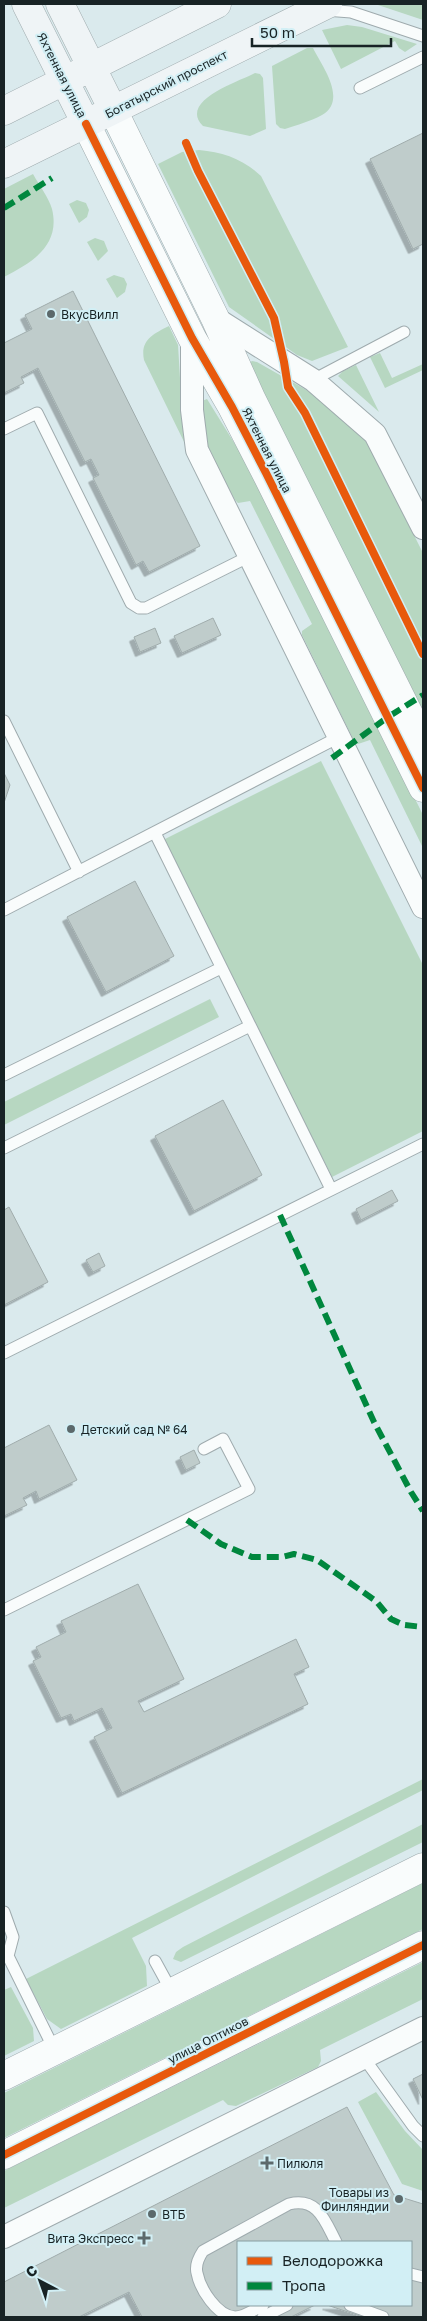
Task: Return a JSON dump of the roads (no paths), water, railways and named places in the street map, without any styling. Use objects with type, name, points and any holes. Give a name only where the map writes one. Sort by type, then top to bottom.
[{"type":"main road","name":"Яхтенная улица","points":[[26,4],[86,124]]},
{"type":"main road","name":"Яхтенная улица","points":[[60,4],[113,110]]},
{"type":"main road","points":[[4,111],[217,4]]},
{"type":"main road","name":"Богатырский проспект","points":[[4,164],[321,7]]},
{"type":"street","name":"Яхтенная улица","points":[[113,110],[215,318],[251,398],[423,742]]},
{"type":"street","name":"Яхтенная улица","points":[[86,124],[192,338],[266,473],[423,788]]},
{"type":"street","points":[[215,318],[313,380],[375,434],[423,528]]},
{"type":"street","points":[[192,338],[192,410],[197,450],[248,557],[423,907]]},
{"type":"street","points":[[4,2076],[423,1867]]},
{"type":"street","name":"улица Оптиков","points":[[4,2156],[423,1946]]},
{"type":"street","points":[[4,2238],[423,2028]]},
{"type":"lane","points":[[321,7],[351,12],[423,36]]},
{"type":"lane","points":[[360,88],[423,57]]},
{"type":"lane","points":[[313,380],[404,332]]},
{"type":"lane","points":[[4,429],[37,412],[131,603],[139,608],[146,608],[248,557]]},
{"type":"lane","points":[[4,721],[79,872]]},
{"type":"lane","points":[[4,910],[339,737]]},
{"type":"lane","points":[[155,833],[330,1190]]},
{"type":"lane","points":[[4,1075],[221,968]]},
{"type":"lane","points":[[4,1148],[250,1026]]},
{"type":"lane","points":[[4,1353],[423,1144]]},
{"type":"lane","points":[[4,1610],[249,1489],[223,1439],[204,1449]]},
{"type":"lane","points":[[4,1912],[14,1937],[6,1957],[54,2050]]},
{"type":"lane","points":[[155,1961],[172,1992]]},
{"type":"lane","points":[[364,2058],[413,2126],[423,2136]]},
{"type":"lane","points":[[261,2306],[241,2316],[228,2316],[216,2310],[197,2273],[199,2258],[203,2251],[296,2202],[305,2202],[320,2211],[335,2241]]},
{"type":"lane","points":[[263,2317],[285,2306]]},
{"type":"lane","points":[[353,2306],[383,2317]]},
{"type":"place","name":"ВкусВилл","points":[[51,314]]},
{"type":"place","name":"Детский сад № 64","points":[[71,1429]]},
{"type":"place","name":"Пилюля","points":[[267,2163]]},
{"type":"place","name":"Товары из Финляндии","points":[[399,2199]]},
{"type":"place","name":"ВТБ","points":[[152,2214]]},
{"type":"place","name":"Вита Экспресс","points":[[144,2238]]}]
